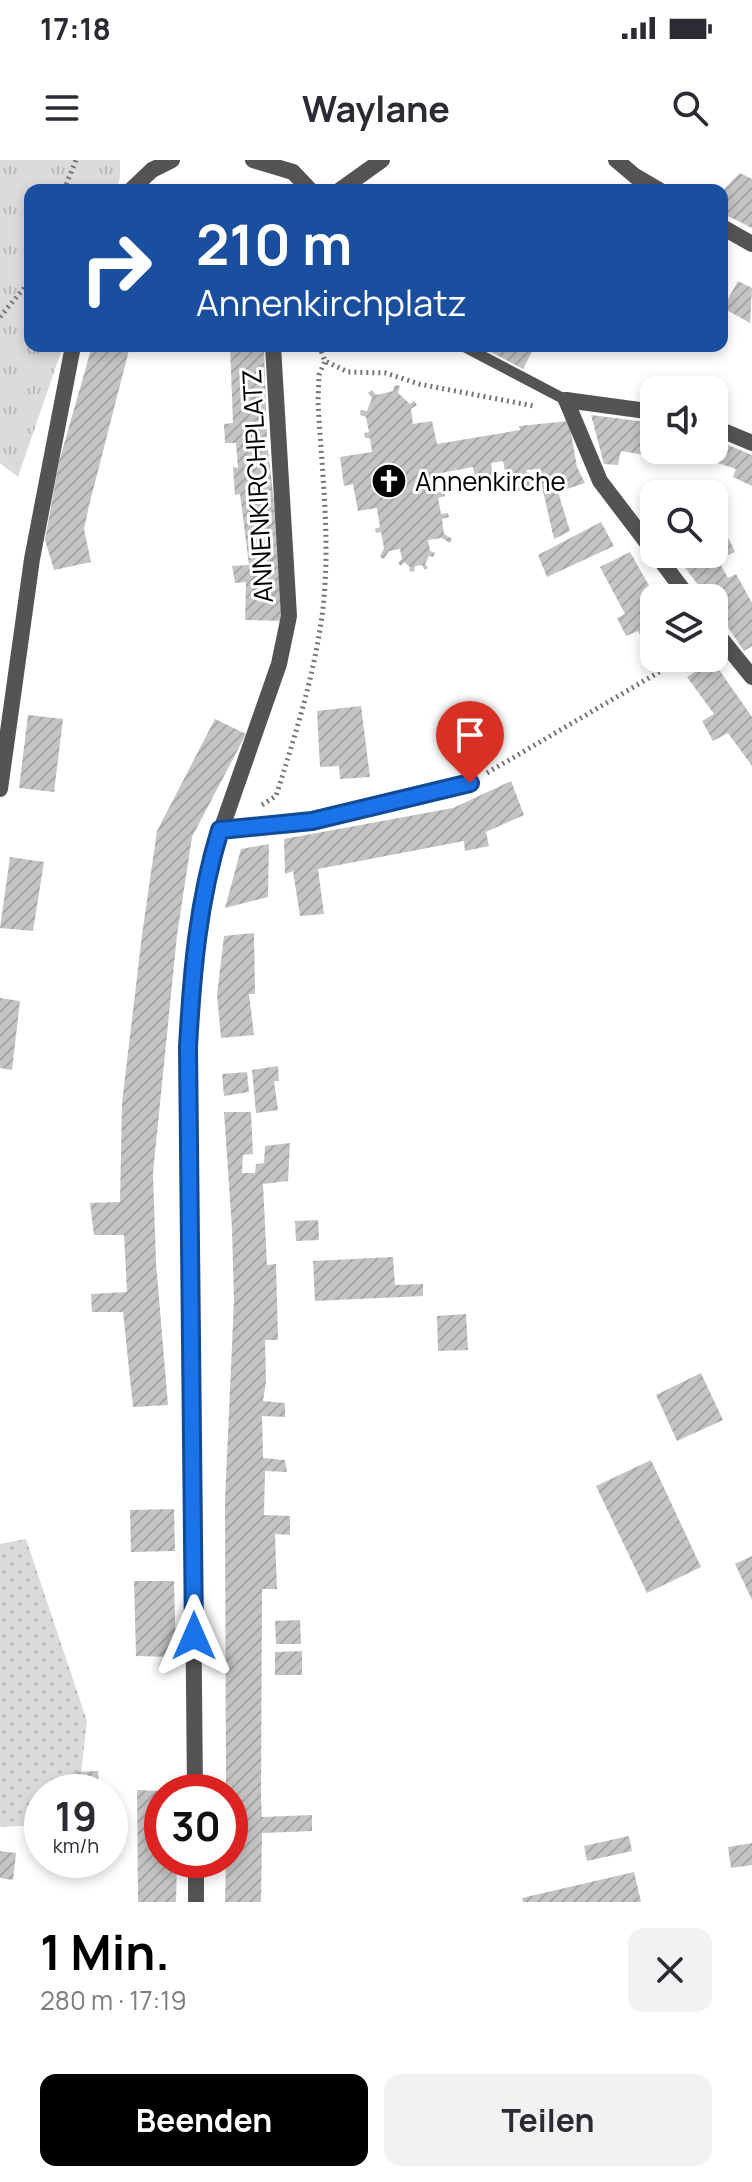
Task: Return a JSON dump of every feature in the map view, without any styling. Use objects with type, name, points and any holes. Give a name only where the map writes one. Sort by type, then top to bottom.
[{"type":"street","points":[[137,184],[152,170],[172,160]]},
{"type":"street","points":[[255,160],[293,172],[304,184]]},
{"type":"street","points":[[348,184],[382,160]]},
{"type":"street","points":[[616,160],[649,184]]},
{"type":"street","points":[[728,230],[752,244]]},
{"type":"street","points":[[0,789],[32,559],[72,352]]},
{"type":"street","name":"ANNENKIRCHPLATZ","points":[[195,1774],[188,1047],[193,961],[200,914],[220,830],[279,664],[289,616],[273,352]]},
{"type":"street","points":[[566,400],[640,410]]},
{"type":"street","points":[[566,400],[600,481],[640,533]]},
{"type":"street","points":[[728,433],[752,443]]},
{"type":"street","points":[[666,568],[678,584]]},
{"type":"street","points":[[728,647],[752,677]]},
{"type":"street","points":[[220,830],[312,821],[470,783]]},
{"type":"street","points":[[196,1878],[196,1902]]},
{"type":"lane","points":[[474,352],[566,400]]},
{"type":"path","points":[[66,184],[76,160]]},
{"type":"path","points":[[0,317],[24,288]]},
{"type":"path","points":[[321,352],[325,361],[348,372],[386,373],[419,384],[534,406],[566,400]]},
{"type":"path","points":[[470,783],[659,672]]},
{"type":"green space","points":[[0,160],[120,160],[118,184],[24,184],[24,352],[61,352],[18,477],[0,463]]},
{"type":"green space","points":[[26,1539],[87,1721],[81,1774],[24,1774],[24,1826],[0,1827],[0,1544]]},
{"type":"building","points":[[740,173],[752,179],[752,228],[728,216],[728,185]]},
{"type":"building","points":[[738,281],[752,288],[750,323],[728,311],[728,299]]},
{"type":"building","points":[[90,352],[128,352],[84,529],[91,562],[54,570],[45,540],[59,462]]},
{"type":"building","points":[[230,352],[264,352],[267,441],[283,581],[284,621],[245,620],[246,582],[235,583],[232,566],[249,565],[240,494],[235,495],[233,467],[238,468],[236,443],[225,443],[224,424],[233,423]]},
{"type":"building","points":[[491,352],[532,352],[523,369]]},
{"type":"building","name":"Annenkirche","points":[[395,385],[400,386],[398,393],[410,404],[414,401],[417,405],[411,409],[413,424],[432,421],[437,444],[520,430],[519,426],[569,421],[577,467],[585,483],[558,492],[570,531],[554,539],[538,469],[526,470],[531,489],[509,492],[503,461],[491,463],[493,475],[475,478],[473,467],[441,473],[441,477],[434,478],[436,493],[444,491],[445,496],[438,498],[441,514],[448,513],[449,517],[442,519],[444,534],[452,539],[450,543],[442,538],[428,540],[430,551],[435,553],[433,557],[429,556],[425,564],[428,568],[425,570],[422,565],[415,566],[414,572],[409,571],[410,567],[404,562],[401,566],[398,563],[402,559],[400,549],[389,551],[384,559],[380,557],[384,548],[381,532],[376,533],[375,529],[380,527],[377,508],[358,511],[353,484],[344,486],[340,457],[372,452],[370,438],[365,438],[364,433],[369,432],[366,417],[360,415],[361,410],[367,411],[372,398],[368,393],[372,390],[376,395],[393,391]]},
{"type":"building","points":[[591,415],[640,421],[640,454],[621,451],[618,465],[604,464]]},
{"type":"building","points":[[728,445],[752,455],[752,486],[733,477],[736,469],[721,464],[728,464]]},
{"type":"building","points":[[601,522],[614,546],[547,577],[538,555]]},
{"type":"building","points":[[728,539],[735,552],[728,555]]},
{"type":"building","points":[[630,552],[648,584],[640,584],[640,635],[638,631],[626,636],[617,618],[625,614],[600,567]]},
{"type":"building","points":[[685,568],[722,568],[728,578],[736,574],[752,603],[752,646],[744,651],[728,628],[728,584],[697,584]]},
{"type":"building","points":[[695,672],[721,672],[752,717],[752,766],[728,733],[713,741],[702,721],[714,714],[687,677]]},
{"type":"building","points":[[361,706],[370,777],[340,779],[339,766],[320,767],[317,711]]},
{"type":"building","points":[[28,715],[63,719],[54,792],[19,788]]},
{"type":"building","points":[[215,719],[246,734],[192,837],[177,935],[153,1173],[156,1263],[168,1405],[133,1407],[123,1312],[92,1312],[91,1294],[127,1292],[124,1235],[94,1235],[90,1203],[120,1202],[122,1103],[157,831]]},
{"type":"building","points":[[511,781],[524,815],[486,832],[489,846],[465,851],[464,841],[318,869],[324,914],[300,916],[293,871],[285,874],[284,839],[453,808]]},
{"type":"building","points":[[269,844],[268,897],[225,908],[241,849]]},
{"type":"building","points":[[10,857],[44,862],[33,931],[0,928]]},
{"type":"building","points":[[254,933],[255,994],[249,994],[254,1035],[221,1038],[217,995],[224,936]]},
{"type":"building","points":[[0,998],[20,1001],[12,1070],[0,1068]]},
{"type":"building","points":[[278,1066],[279,1081],[274,1081],[278,1110],[256,1113],[252,1070]]},
{"type":"building","points":[[247,1072],[249,1092],[224,1096],[222,1074]]},
{"type":"building","points":[[224,1112],[251,1112],[253,1154],[243,1155],[242,1173],[255,1173],[256,1164],[264,1163],[265,1146],[290,1143],[288,1181],[263,1184],[267,1265],[276,1264],[278,1340],[265,1340],[263,1401],[285,1403],[285,1417],[262,1416],[263,1458],[285,1460],[287,1472],[265,1471],[264,1515],[290,1516],[290,1535],[275,1534],[277,1589],[262,1589],[262,1817],[312,1815],[312,1831],[262,1833],[261,1902],[225,1902],[226,1878],[248,1878],[248,1774],[226,1774],[225,1500],[234,1301]]},
{"type":"building","points":[[318,1220],[319,1240],[296,1241],[295,1221]]},
{"type":"building","points":[[393,1257],[395,1285],[423,1284],[423,1296],[315,1301],[313,1261]]},
{"type":"building","points":[[466,1314],[468,1350],[438,1351],[437,1316]]},
{"type":"building","points":[[701,1373],[723,1420],[677,1441],[656,1395]]},
{"type":"building","points":[[651,1460],[701,1567],[647,1593],[596,1486]]},
{"type":"building","points":[[174,1509],[175,1551],[131,1552],[130,1510]]},
{"type":"building","points":[[752,1556],[752,1600],[735,1564]]},
{"type":"building","points":[[134,1581],[174,1581],[176,1657],[136,1656]]},
{"type":"building","points":[[300,1620],[301,1644],[276,1644],[275,1621]]},
{"type":"building","points":[[302,1651],[302,1675],[275,1675],[275,1652]]},
{"type":"building","points":[[98,1771],[98,1774],[73,1774]]},
{"type":"building","points":[[137,1790],[144,1790],[144,1878],[177,1878],[176,1902],[138,1902]]},
{"type":"building","points":[[629,1836],[632,1851],[587,1861],[584,1846]]},
{"type":"building","points":[[752,1843],[752,1865],[731,1868],[728,1847]]},
{"type":"building","points":[[0,1851],[16,1853],[13,1880],[0,1878]]},
{"type":"building","points":[[634,1872],[641,1902],[523,1902],[522,1898]]},
{"type":"place","name":"Annenkirche","points":[[389,481]]},
{"type":"route","points":[[194,1636],[188,1047],[193,961],[200,914],[220,830],[312,821],[470,783]]}]
